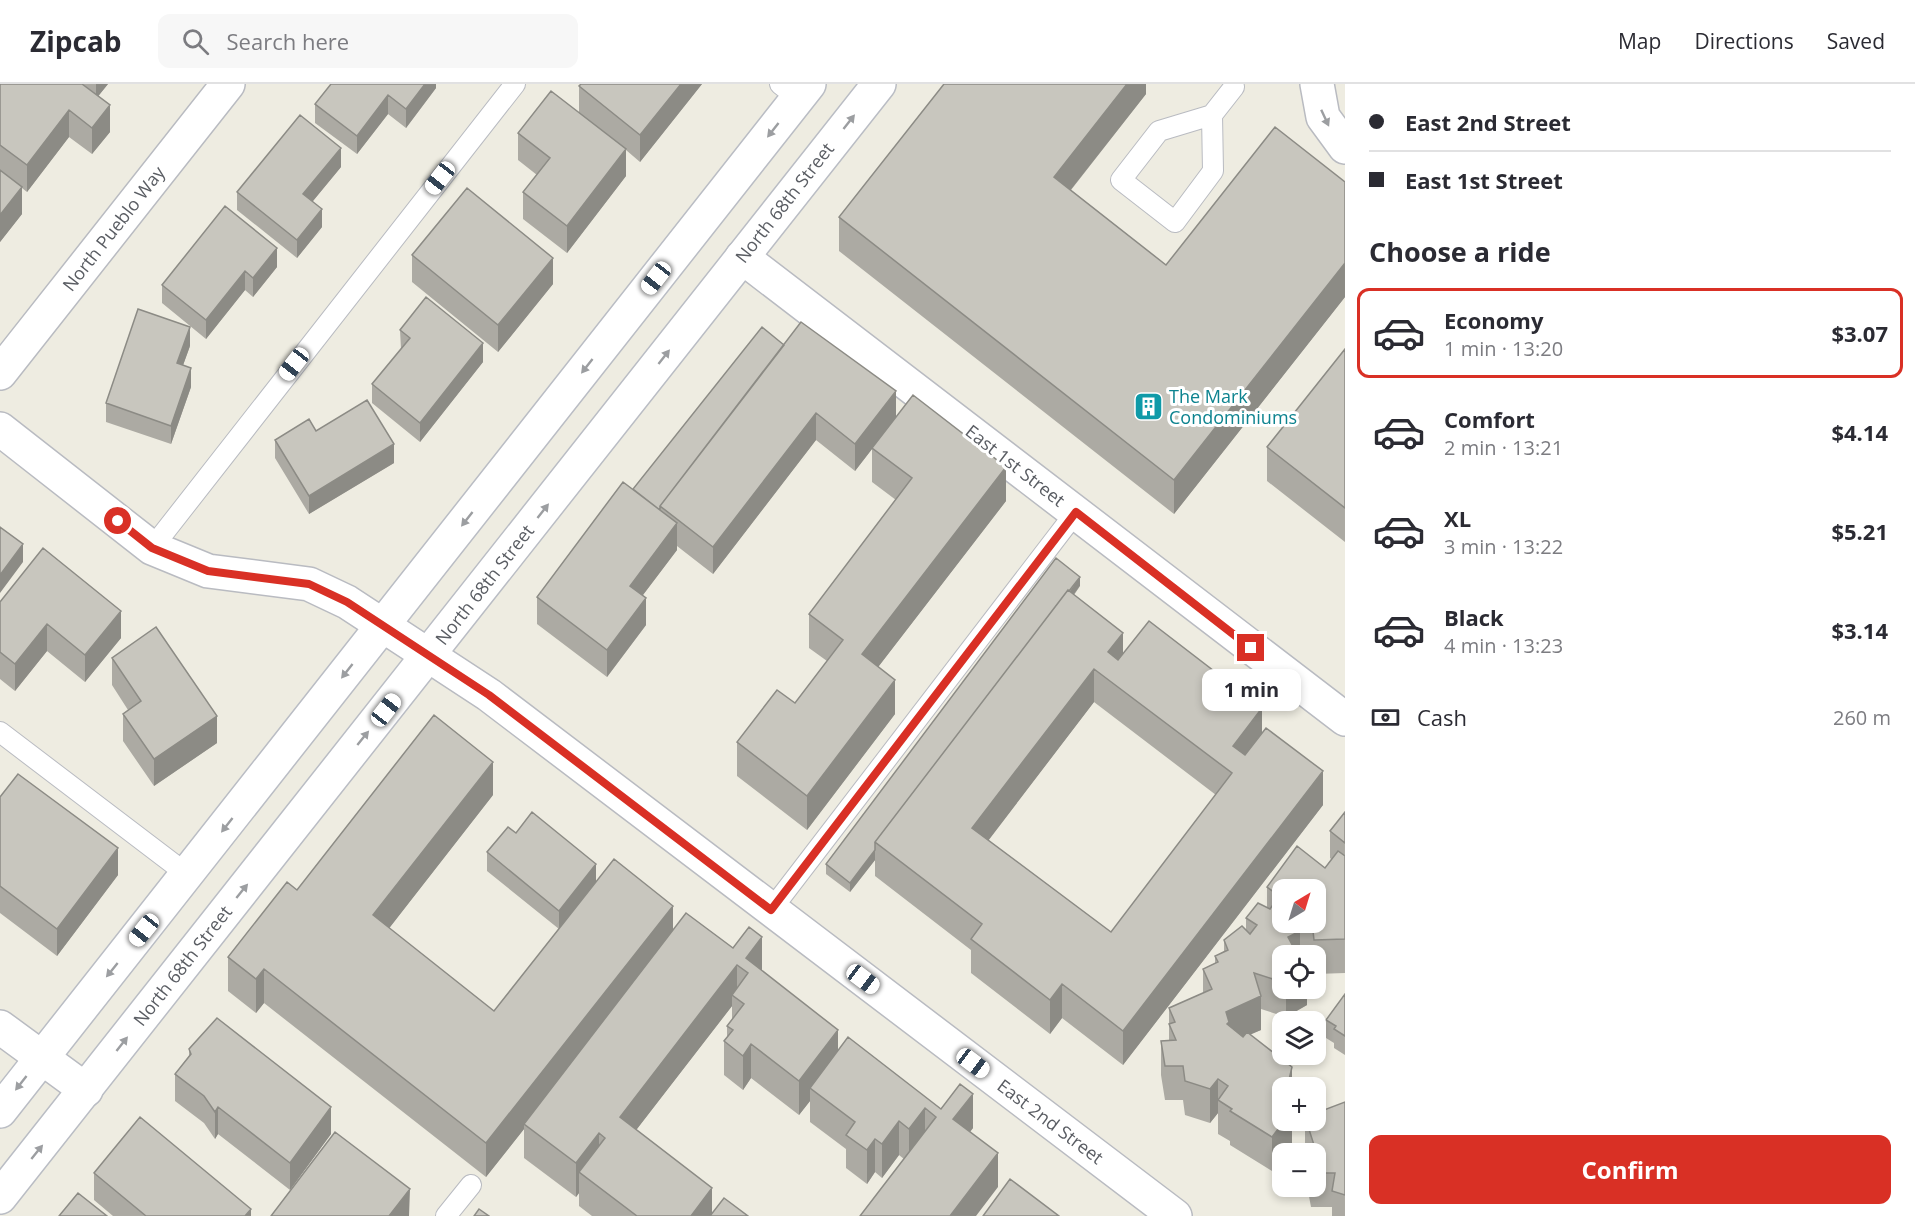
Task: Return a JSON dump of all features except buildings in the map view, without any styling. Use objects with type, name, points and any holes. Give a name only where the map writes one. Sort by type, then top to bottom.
[{"type":"street","name":"North Pueblo Way","points":[[0,373],[228,84]]},
{"type":"street","name":"North 68th Street","points":[[0,1197],[879,84]]},
{"type":"street","points":[[1317,84],[1323,117],[1345,147]]},
{"type":"street","points":[[0,1111],[383,625],[795,89]]},
{"type":"street","name":"East 1st Street","points":[[742,257],[1345,719]]},
{"type":"street","name":"East 2nd Street","points":[[0,429],[152,548],[208,571],[309,584],[347,602],[489,695],[1175,1216]]},
{"type":"street","points":[[0,1027],[43,1056],[86,1090]]},
{"type":"lane","points":[[152,548],[514,84]]},
{"type":"lane","points":[[1188,238],[1174,222],[1121,180],[1159,131],[1212,115],[1234,87]]},
{"type":"lane","points":[[1174,222],[1213,171],[1212,115]]},
{"type":"lane","points":[[771,910],[1076,512]]},
{"type":"lane","points":[[0,732],[188,875]]},
{"type":"lane","points":[[446,1216],[471,1185]]},
{"type":"place","name":"The Mark Condominiums","points":[[1148,407]]},
{"type":"route","points":[[118,521],[152,548],[208,571],[309,584],[347,602],[489,695],[771,910],[1076,512],[1251,648]]}]
